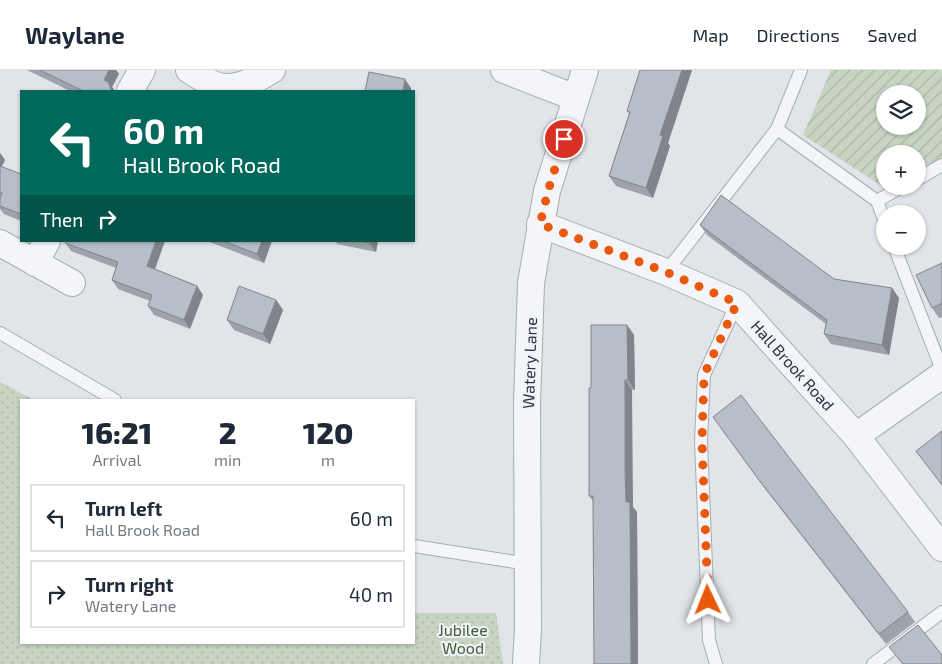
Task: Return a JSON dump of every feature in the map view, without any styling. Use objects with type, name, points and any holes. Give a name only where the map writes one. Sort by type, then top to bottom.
[{"type":"street","points":[[131,90],[142,70]]},
{"type":"street","points":[[189,70],[214,85],[228,87],[244,84],[272,70]]},
{"type":"street","points":[[504,70],[576,98]]},
{"type":"street","name":"Watery Lane","points":[[526,664],[528,628],[527,404],[531,283],[540,224],[548,191],[586,70]]},
{"type":"street","name":"Hall Brook Road","points":[[540,224],[666,272],[737,303],[856,436],[942,548]]},
{"type":"street","points":[[0,243],[41,252],[72,283]]},
{"type":"street","points":[[856,436],[942,375]]},
{"type":"lane","points":[[666,272],[777,129],[801,70]]},
{"type":"lane","points":[[777,129],[877,201],[879,205]]},
{"type":"lane","points":[[926,174],[942,165]]},
{"type":"lane","points":[[877,201],[887,195]]},
{"type":"lane","points":[[897,255],[942,370]]},
{"type":"lane","points":[[716,664],[710,640],[709,620],[702,441],[704,375],[737,303]]},
{"type":"lane","points":[[0,333],[113,399]]},
{"type":"lane","points":[[415,546],[528,564]]},
{"type":"lane","points":[[873,664],[942,612]]},
{"type":"green space","points":[[831,70],[942,70],[942,167],[926,176],[926,145],[876,145],[876,182],[803,135]]},
{"type":"green space","name":"Jubilee Wood","points":[[0,382],[32,399],[20,399],[20,644],[415,644],[415,613],[496,613],[503,664],[0,664]]},
{"type":"building","points":[[40,70],[109,70],[104,80],[108,82],[112,90],[81,90]]},
{"type":"building","points":[[640,70],[682,70],[660,135],[663,136],[646,188],[609,176],[630,112],[627,111]]},
{"type":"building","points":[[369,72],[405,79],[403,90],[365,90]]},
{"type":"building","points":[[0,166],[20,174],[20,214],[0,206],[2,193],[0,192]]},
{"type":"building","points":[[721,195],[834,279],[892,288],[882,345],[824,334],[827,320],[700,225]]},
{"type":"building","points":[[156,242],[147,266],[197,286],[184,320],[148,306],[152,295],[112,280],[118,262],[65,243]]},
{"type":"building","points":[[226,242],[262,242],[257,254]]},
{"type":"building","points":[[942,263],[942,303],[932,308],[916,275]]},
{"type":"building","points":[[239,286],[276,300],[263,334],[227,320]]},
{"type":"building","points":[[591,325],[627,325],[628,380],[625,380],[625,469],[626,502],[630,502],[631,664],[594,664],[593,496],[589,496]]},
{"type":"building","points":[[741,395],[908,612],[879,634],[759,480],[713,417]]},
{"type":"building","points":[[942,431],[942,485],[916,451]]},
{"type":"building","points":[[918,625],[942,655],[942,664],[903,664],[889,647]]},
{"type":"route","points":[[564,139],[540,224],[666,272],[737,303],[704,375],[702,441],[708,600]]}]
